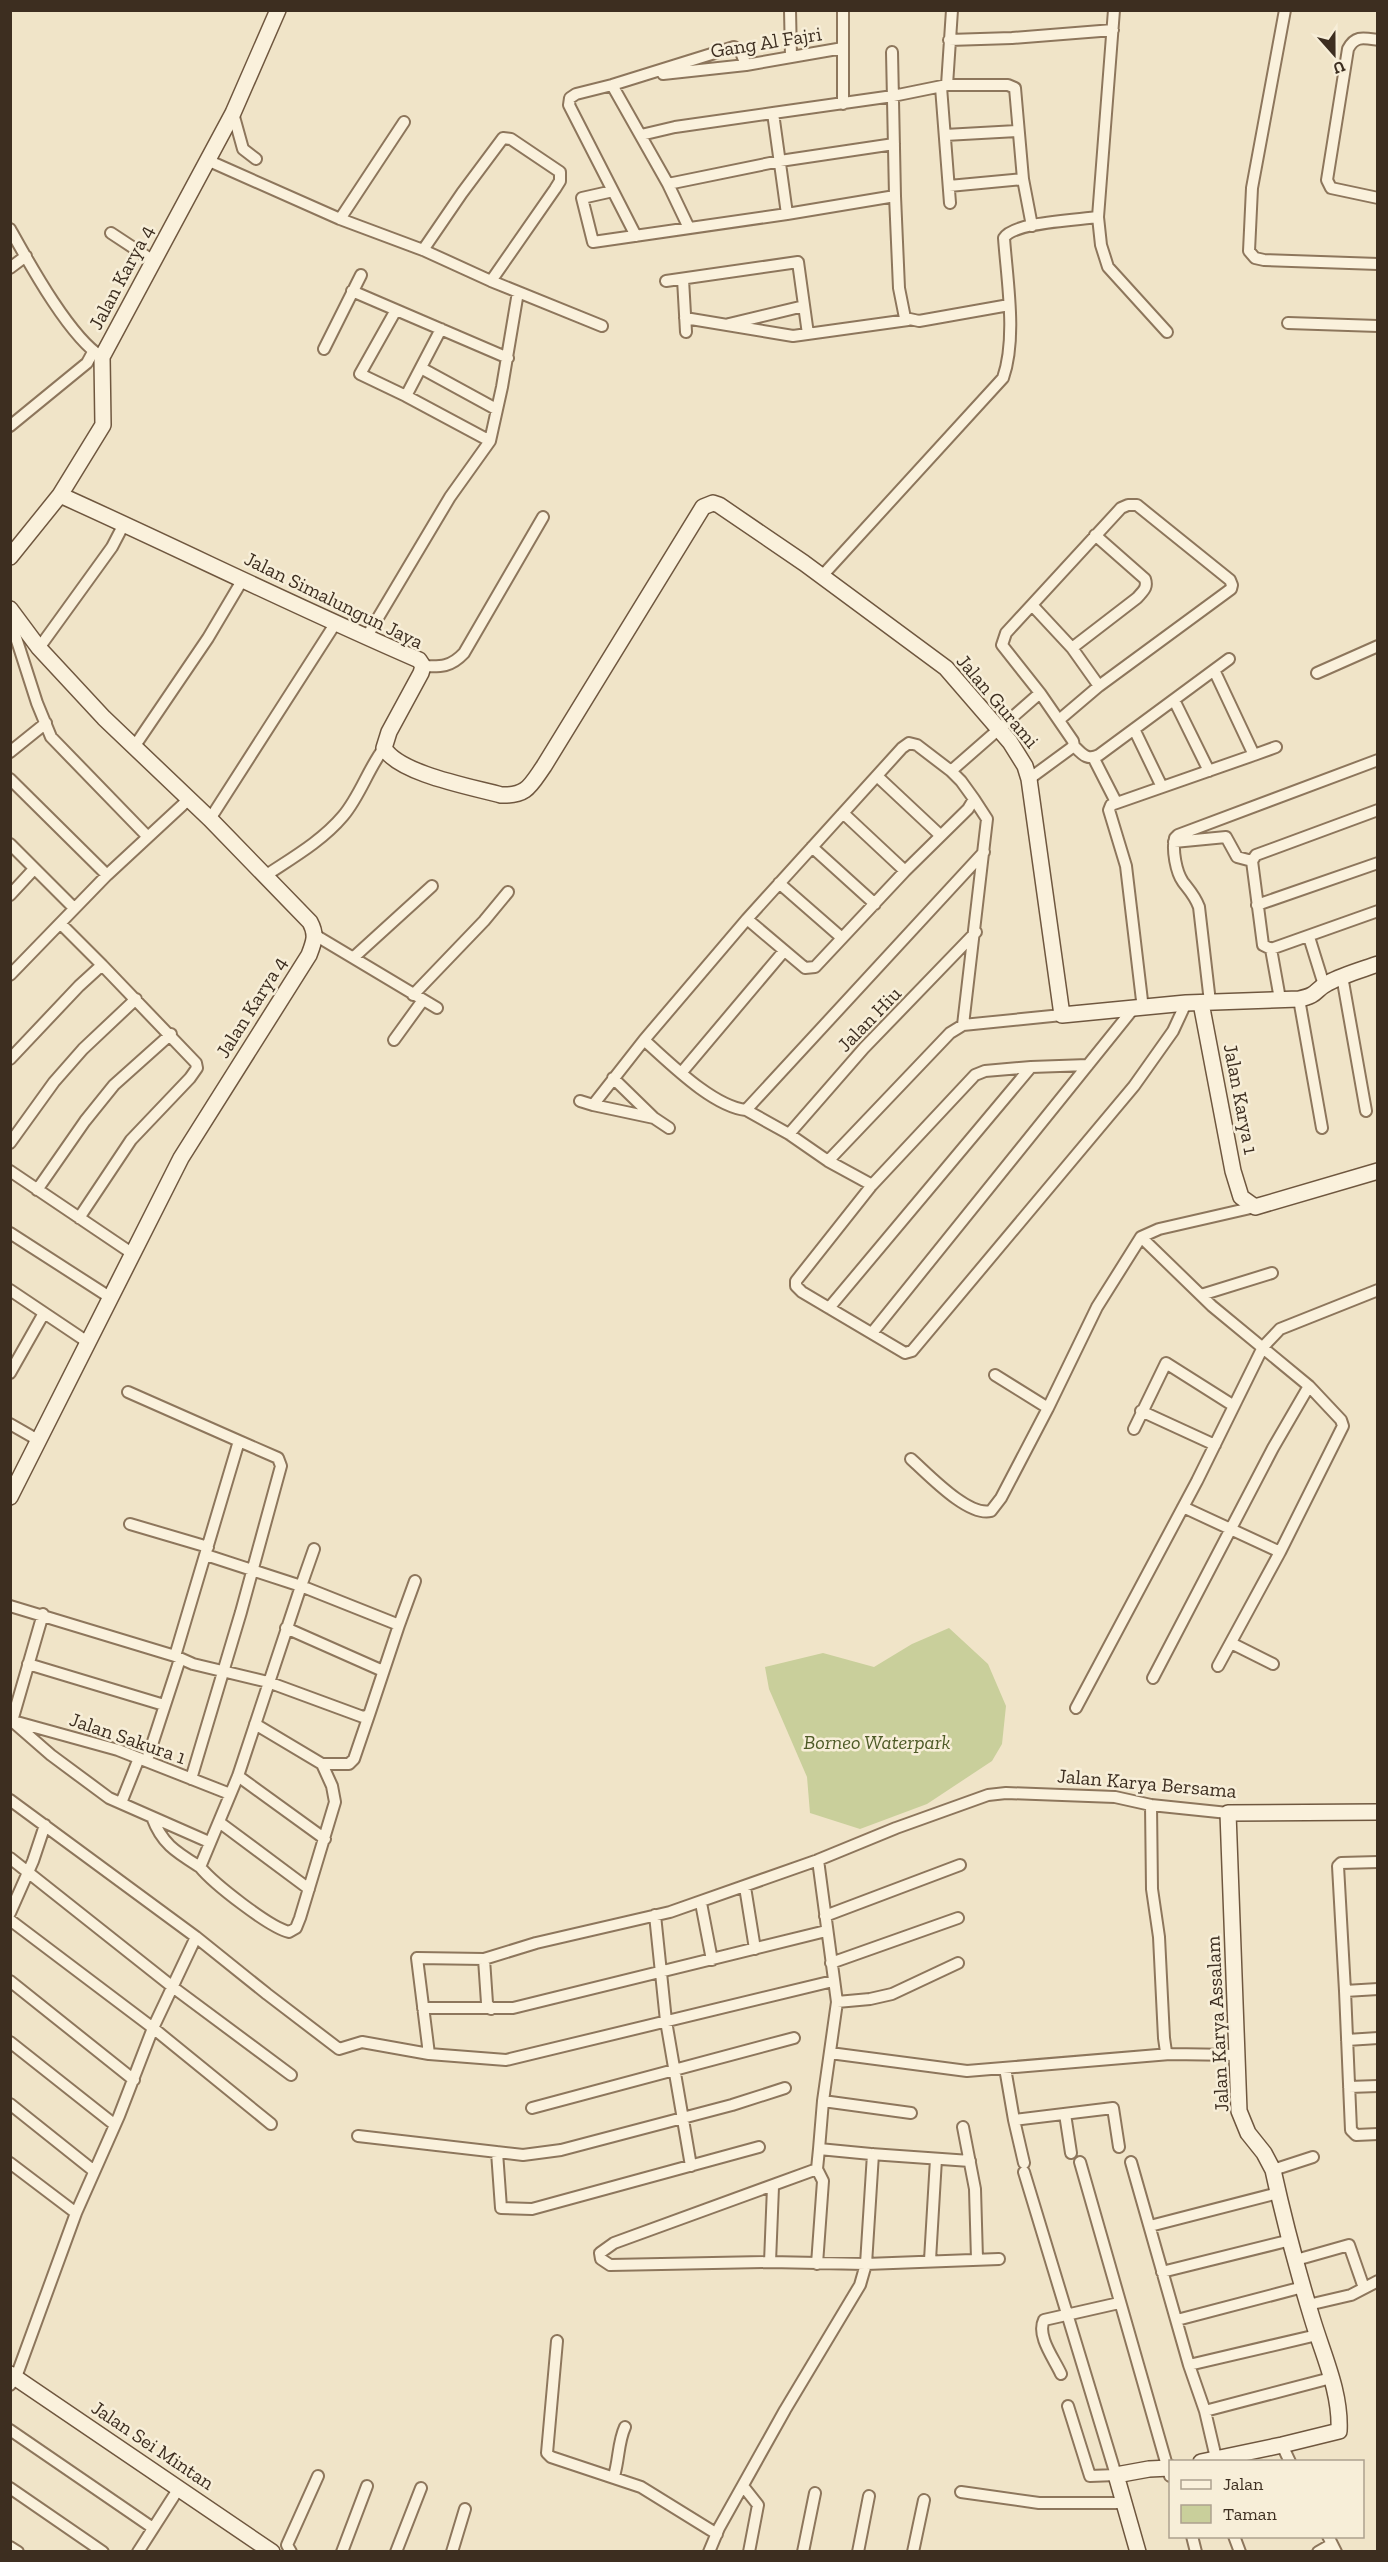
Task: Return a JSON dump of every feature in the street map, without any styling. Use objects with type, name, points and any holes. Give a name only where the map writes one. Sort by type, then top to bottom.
[{"type":"street","name":"Jalan Karya 4","points":[[11,551],[60,495],[103,425],[97,355],[233,113],[278,10]]},
{"type":"street","points":[[790,10],[791,57]]},
{"type":"street","points":[[843,10],[843,48]]},
{"type":"street","points":[[950,203],[944,86],[952,10]]},
{"type":"street","points":[[1114,10],[1098,217],[1101,245],[1108,267],[1167,332]]},
{"type":"street","points":[[1285,10],[1252,188],[1249,251],[1254,258],[1264,260],[1377,264]]},
{"type":"street","points":[[949,40],[1012,38],[1113,30]]},
{"type":"street","points":[[1377,40],[1361,37],[1352,41],[1348,49],[1327,180],[1331,188],[1377,198]]},
{"type":"street","points":[[636,236],[569,105],[570,98],[576,94],[640,77],[734,47],[740,50],[746,65]]},
{"type":"street","name":"Gang Al Fajri","points":[[640,77],[746,65],[843,48],[843,104]]},
{"type":"street","points":[[892,52],[899,288],[903,313],[908,320]]},
{"type":"street","points":[[612,85],[668,184],[689,228]]},
{"type":"street","points":[[641,135],[675,127],[843,104],[944,86],[1012,85],[1017,96],[1017,131],[1032,226]]},
{"type":"street","points":[[233,113],[243,149],[256,159]]},
{"type":"street","points":[[773,113],[787,214]]},
{"type":"street","points":[[340,219],[404,122]]},
{"type":"street","points":[[945,135],[1017,131]]},
{"type":"street","points":[[423,250],[501,140],[506,137],[511,139],[560,172],[561,176],[555,189],[491,281]]},
{"type":"street","points":[[668,184],[780,161],[894,144]]},
{"type":"street","points":[[207,159],[340,219],[423,250],[491,281],[602,326]]},
{"type":"street","points":[[949,186],[1023,179]]},
{"type":"street","points":[[613,191],[582,198],[593,242],[896,196]]},
{"type":"street","points":[[822,576],[1003,378],[1009,354],[1009,305],[1004,238],[1012,230],[1098,217]]},
{"type":"street","points":[[10,229],[76,334],[97,355],[10,426]]},
{"type":"street","points":[[111,233],[152,260]]},
{"type":"street","points":[[10,267],[26,256]]},
{"type":"street","points":[[666,281],[798,262],[808,334]]},
{"type":"street","points":[[324,349],[361,275]]},
{"type":"street","points":[[683,279],[686,332]]},
{"type":"street","points":[[352,291],[508,357]]},
{"type":"street","points":[[366,638],[450,497],[490,441],[508,357],[518,292]]},
{"type":"street","points":[[685,318],[793,336],[908,320],[919,321],[1009,305]]},
{"type":"street","points":[[724,325],[804,306]]},
{"type":"street","points":[[396,310],[360,374],[490,441]]},
{"type":"street","points":[[1288,323],[1377,326]]},
{"type":"street","points":[[406,396],[441,329]]},
{"type":"street","points":[[421,368],[496,409]]},
{"type":"street","name":"Jalan Simalungun Jaya","points":[[60,495],[335,624],[419,660],[423,666],[389,732],[384,748]]},
{"type":"street","name":"Jalan Gurami","points":[[384,748],[391,758],[414,770],[501,795],[523,793],[544,765],[703,507],[713,503],[719,505],[822,576],[946,668],[998,728],[1025,766],[1029,779],[1062,1015]]},
{"type":"street","points":[[1059,720],[1099,686],[1232,585],[1230,580],[1137,505],[1128,505],[1121,508],[1095,535],[1006,633],[1002,645],[1040,693],[1073,741],[1074,746],[1085,757],[1093,758],[1229,659]]},
{"type":"street","points":[[423,666],[446,667],[464,652],[543,517]]},
{"type":"street","points":[[39,648],[112,547],[124,524]]},
{"type":"street","points":[[1072,648],[1137,597],[1147,584],[1145,579],[1095,535]]},
{"type":"street","points":[[134,747],[208,638],[243,579]]},
{"type":"street","points":[[1032,605],[1072,648],[1099,686]]},
{"type":"street","points":[[10,609],[39,648],[134,747],[210,819],[310,922],[315,935],[437,1008]]},
{"type":"street","points":[[10,619],[51,737],[148,837]]},
{"type":"street","points":[[210,819],[335,624]]},
{"type":"street","points":[[1317,673],[1377,646]]},
{"type":"street","points":[[1214,670],[1254,755]]},
{"type":"street","points":[[951,771],[1040,693]]},
{"type":"street","points":[[1174,700],[1209,771]]},
{"type":"street","points":[[10,752],[46,723]]},
{"type":"street","points":[[1134,729],[1162,787]]},
{"type":"street","points":[[593,1105],[644,1040],[747,919],[909,743],[918,745],[951,771],[961,781],[987,819],[976,932],[963,1025]]},
{"type":"street","points":[[1029,779],[1074,746]]},
{"type":"street","points":[[872,1334],[1088,1065],[1138,1009],[1126,866],[1109,810],[1116,802],[1276,747]]},
{"type":"street","points":[[265,876],[308,846],[344,815],[384,748]]},
{"type":"street","points":[[1093,758],[1116,802]]},
{"type":"street","points":[[1088,1065],[1031,1066],[985,1071],[975,1075],[872,1185],[796,1281],[796,1286],[802,1292],[872,1334],[905,1353],[910,1353],[921,1343],[1134,1086],[1173,1031],[1199,1003],[1199,907],[1195,895],[1181,880],[1177,867],[1174,842],[1178,835],[1377,760]]},
{"type":"street","points":[[877,776],[940,835]]},
{"type":"street","points":[[10,779],[106,875]]},
{"type":"street","points":[[10,975],[106,875],[189,799]]},
{"type":"street","points":[[747,919],[805,968],[815,967],[905,871],[968,809],[974,799]]},
{"type":"street","points":[[1377,810],[1256,855],[1252,861],[1263,945],[1271,949],[1377,911]]},
{"type":"street","points":[[843,813],[905,871]]},
{"type":"street","points":[[1174,842],[1226,837],[1237,857],[1252,861]]},
{"type":"street","points":[[10,844],[74,908]]},
{"type":"street","points":[[812,847],[875,904]]},
{"type":"street","points":[[746,1110],[984,852]]},
{"type":"street","points":[[1257,905],[1377,863]]},
{"type":"street","points":[[10,895],[34,869]]},
{"type":"street","points":[[779,883],[842,938]]},
{"type":"street","points":[[354,957],[432,886]]},
{"type":"street","points":[[394,1040],[418,998],[508,892]]},
{"type":"street","points":[[61,924],[171,1034],[196,1063],[197,1068],[131,1140],[79,1218]]},
{"type":"street","name":"Jalan Hiu","points":[[789,1134],[864,1048],[976,932]]},
{"type":"street","name":"Jalan Karya 4","points":[[10,1497],[181,1158],[309,955],[315,942],[315,935]]},
{"type":"street","points":[[1309,937],[1324,985]]},
{"type":"street","points":[[1271,949],[1280,999]]},
{"type":"street","points":[[682,1072],[784,951]]},
{"type":"street","points":[[828,1161],[950,1033],[963,1025],[1199,1003],[1299,999],[1316,994],[1324,985],[1342,976],[1377,964]]},
{"type":"street","points":[[10,1059],[102,965]]},
{"type":"street","points":[[1342,976],[1366,1111]]},
{"type":"street","points":[[10,1143],[75,1057],[136,999]]},
{"type":"street","points":[[1299,999],[1322,1128]]},
{"type":"street","name":"Jalan Karya 1","points":[[1199,1003],[1237,1189],[1241,1197],[1255,1207]]},
{"type":"street","points":[[38,1190],[85,1121],[114,1085],[171,1034]]},
{"type":"street","points":[[644,1040],[682,1072],[732,1108],[746,1110],[789,1134],[828,1161],[872,1185]]},
{"type":"street","points":[[829,1308],[1031,1066]]},
{"type":"street","points":[[613,1078],[654,1118],[669,1128]]},
{"type":"street","points":[[580,1101],[654,1118]]},
{"type":"street","points":[[911,1459],[950,1494],[978,1512],[991,1511],[1001,1498],[1048,1408],[1097,1307],[1141,1237],[1159,1229],[1255,1207],[1377,1171]]},
{"type":"street","points":[[10,1172],[133,1254]]},
{"type":"street","points":[[10,1233],[111,1298]]},
{"type":"street","points":[[1141,1237],[1228,1321],[1309,1386],[1341,1420],[1343,1429],[1218,1666]]},
{"type":"street","points":[[1201,1295],[1272,1273]]},
{"type":"street","points":[[10,1290],[89,1343]]},
{"type":"street","points":[[1076,1708],[1183,1507],[1263,1347],[1280,1329],[1377,1290]]},
{"type":"street","points":[[10,1374],[44,1313]]},
{"type":"street","points":[[1134,1429],[1166,1364],[1234,1406]]},
{"type":"street","points":[[995,1375],[1048,1408]]},
{"type":"street","points":[[1153,1678],[1273,1448],[1309,1386]]},
{"type":"street","points":[[128,1392],[278,1458],[281,1462],[252,1571],[190,1779]]},
{"type":"street","points":[[1141,1411],[1215,1445]]},
{"type":"street","points":[[10,1425],[38,1440]]},
{"type":"street","points":[[121,1803],[143,1759],[164,1705],[239,1441]]},
{"type":"street","points":[[1183,1507],[1280,1552]]},
{"type":"street","points":[[130,1524],[207,1551],[252,1571],[301,1586],[399,1625]]},
{"type":"street","points":[[200,1867],[238,1776],[314,1549]]},
{"type":"street","points":[[255,1724],[322,1764],[349,1764],[354,1759],[415,1581]]},
{"type":"street","points":[[10,1606],[43,1614],[222,1671],[268,1682],[363,1717],[369,1715]]},
{"type":"street","points":[[43,1614],[12,1721],[51,1755],[109,1798],[209,1842]]},
{"type":"street","points":[[286,1628],[384,1671]]},
{"type":"street","points":[[1231,1643],[1273,1664]]},
{"type":"street","points":[[28,1664],[164,1705]]},
{"type":"street","name":"Jalan Sakura 1","points":[[12,1721],[143,1759],[230,1794]]},
{"type":"street","points":[[152,1817],[160,1836],[167,1845],[200,1867],[209,1877],[273,1924],[289,1932],[296,1928],[335,1802],[332,1786],[322,1764]]},
{"type":"street","points":[[238,1776],[325,1839]]},
{"type":"street","name":"Jalan Karya Bersama","points":[[423,2008],[417,1958],[484,1959],[536,1943],[701,1903],[988,1795],[1006,1793],[1115,1797],[1151,1805],[1228,1814],[1377,1812]]},
{"type":"street","points":[[10,1800],[196,1937],[339,2049],[362,2042],[429,2054],[506,2060],[833,1981]]},
{"type":"street","points":[[1151,1805],[1152,1889],[1159,1937],[1164,2038],[1166,2052],[1170,2054]]},
{"type":"street","name":"Jalan Karya Assalam","points":[[1228,1814],[1239,2111],[1248,2133],[1264,2153],[1273,2170],[1308,2306],[1332,2378],[1339,2417],[1339,2431],[1282,2445]]},
{"type":"street","points":[[219,1822],[309,1889]]},
{"type":"street","points":[[10,1913],[45,1825]]},
{"type":"street","points":[[10,1858],[174,1988],[291,2075]]},
{"type":"street","points":[[817,2264],[823,2181],[817,2169],[823,2101],[837,2002],[818,1860]]},
{"type":"street","points":[[1377,1862],[1341,1863],[1338,1866],[1352,2133],[1356,2135],[1377,2134]]},
{"type":"street","points":[[825,1916],[960,1865]]},
{"type":"street","points":[[745,1887],[755,1949]]},
{"type":"street","points":[[701,1903],[712,1960]]},
{"type":"street","points":[[655,1916],[666,2021],[691,2166]]},
{"type":"street","points":[[831,1963],[958,1918]]},
{"type":"street","points":[[10,1920],[153,2028],[271,2124]]},
{"type":"street","points":[[429,2054],[423,2008],[513,2008],[826,1931]]},
{"type":"street","points":[[12,2379],[76,2213],[134,2080],[153,2028],[174,1988],[196,1937]]},
{"type":"street","points":[[484,1959],[486,1995],[488,2006],[491,2009]]},
{"type":"street","points":[[837,2002],[870,2000],[892,1994],[958,1963]]},
{"type":"street","points":[[10,1981],[134,2080]]},
{"type":"street","points":[[1345,1991],[1377,1989]]},
{"type":"street","points":[[532,2108],[794,2038]]},
{"type":"street","points":[[1347,2040],[1377,2038]]},
{"type":"street","points":[[10,2042],[115,2125]]},
{"type":"street","points":[[830,2054],[967,2071],[1170,2054],[1236,2055]]},
{"type":"street","points":[[1005,2068],[1024,2167],[1138,2552]]},
{"type":"street","points":[[1349,2087],[1377,2086]]},
{"type":"street","points":[[358,2136],[523,2155],[561,2150],[684,2118],[785,2088]]},
{"type":"street","points":[[823,2101],[910,2113]]},
{"type":"street","points":[[10,2104],[94,2171]]},
{"type":"street","points":[[1014,2120],[1113,2108],[1119,2147]]},
{"type":"street","points":[[1065,2114],[1071,2153]]},
{"type":"street","points":[[963,2127],[975,2189],[977,2259]]},
{"type":"street","points":[[497,2152],[501,2208],[532,2209],[759,2147]]},
{"type":"street","points":[[819,2148],[970,2161]]},
{"type":"street","points":[[709,2552],[785,2410],[860,2285],[866,2264],[873,2154]]},
{"type":"street","points":[[1273,2170],[1313,2157]]},
{"type":"street","points":[[930,2260],[936,2159]]},
{"type":"street","points":[[1080,2162],[1119,2303],[1169,2468]]},
{"type":"street","points":[[1131,2162],[1189,2365],[1205,2411],[1208,2460],[1282,2445],[1289,2460]]},
{"type":"street","points":[[10,2163],[76,2213]]},
{"type":"street","points":[[817,2169],[773,2187],[614,2243],[600,2253],[601,2259],[610,2265],[770,2262],[866,2264],[999,2259]]},
{"type":"street","points":[[770,2262],[773,2187]]},
{"type":"street","points":[[1150,2226],[1278,2193]]},
{"type":"street","points":[[1162,2272],[1291,2240]]},
{"type":"street","points":[[1296,2260],[1349,2245],[1364,2288]]},
{"type":"street","points":[[1308,2306],[1351,2295],[1377,2281]]},
{"type":"street","points":[[1177,2320],[1265,2299],[1303,2287]]},
{"type":"street","points":[[1061,2374],[1045,2340],[1041,2326],[1044,2320],[1119,2303]]},
{"type":"street","points":[[1189,2365],[1317,2335]]},
{"type":"street","points":[[557,2341],[547,2454],[550,2457],[614,2476],[655,2494],[717,2534]]},
{"type":"street","points":[[1205,2411],[1332,2378]]},
{"type":"street","name":"Jalan Sei Mintan","points":[[12,2379],[272,2552]]},
{"type":"street","points":[[1068,2406],[1090,2476],[1116,2475],[1149,2469],[1169,2471]]},
{"type":"street","points":[[614,2476],[620,2456],[621,2435],[625,2427]]},
{"type":"street","points":[[10,2430],[153,2528]]},
{"type":"street","points":[[291,2552],[287,2545],[318,2476]]},
{"type":"street","points":[[342,2552],[367,2486]]},
{"type":"street","points":[[743,2487],[758,2505],[749,2552]]},
{"type":"street","points":[[10,2488],[103,2552]]},
{"type":"street","points":[[138,2552],[179,2488]]},
{"type":"street","points":[[396,2552],[421,2488]]},
{"type":"street","points":[[961,2492],[1039,2503],[1124,2504]]},
{"type":"street","points":[[803,2552],[815,2493]]},
{"type":"street","points":[[858,2552],[869,2496]]},
{"type":"street","points":[[913,2552],[924,2500]]},
{"type":"street","points":[[452,2551],[465,2509]]},
{"type":"street","points":[[1318,2552],[1332,2544]]},
{"type":"street","points":[[10,2547],[18,2552]]},
{"type":"green space","name":"Borneo Waterpark","points":[[949,1628],[988,1664],[1006,1706],[1002,1744],[992,1761],[927,1804],[860,1829],[810,1813],[807,1777],[769,1689],[765,1667],[823,1653],[874,1667],[912,1644]]}]
